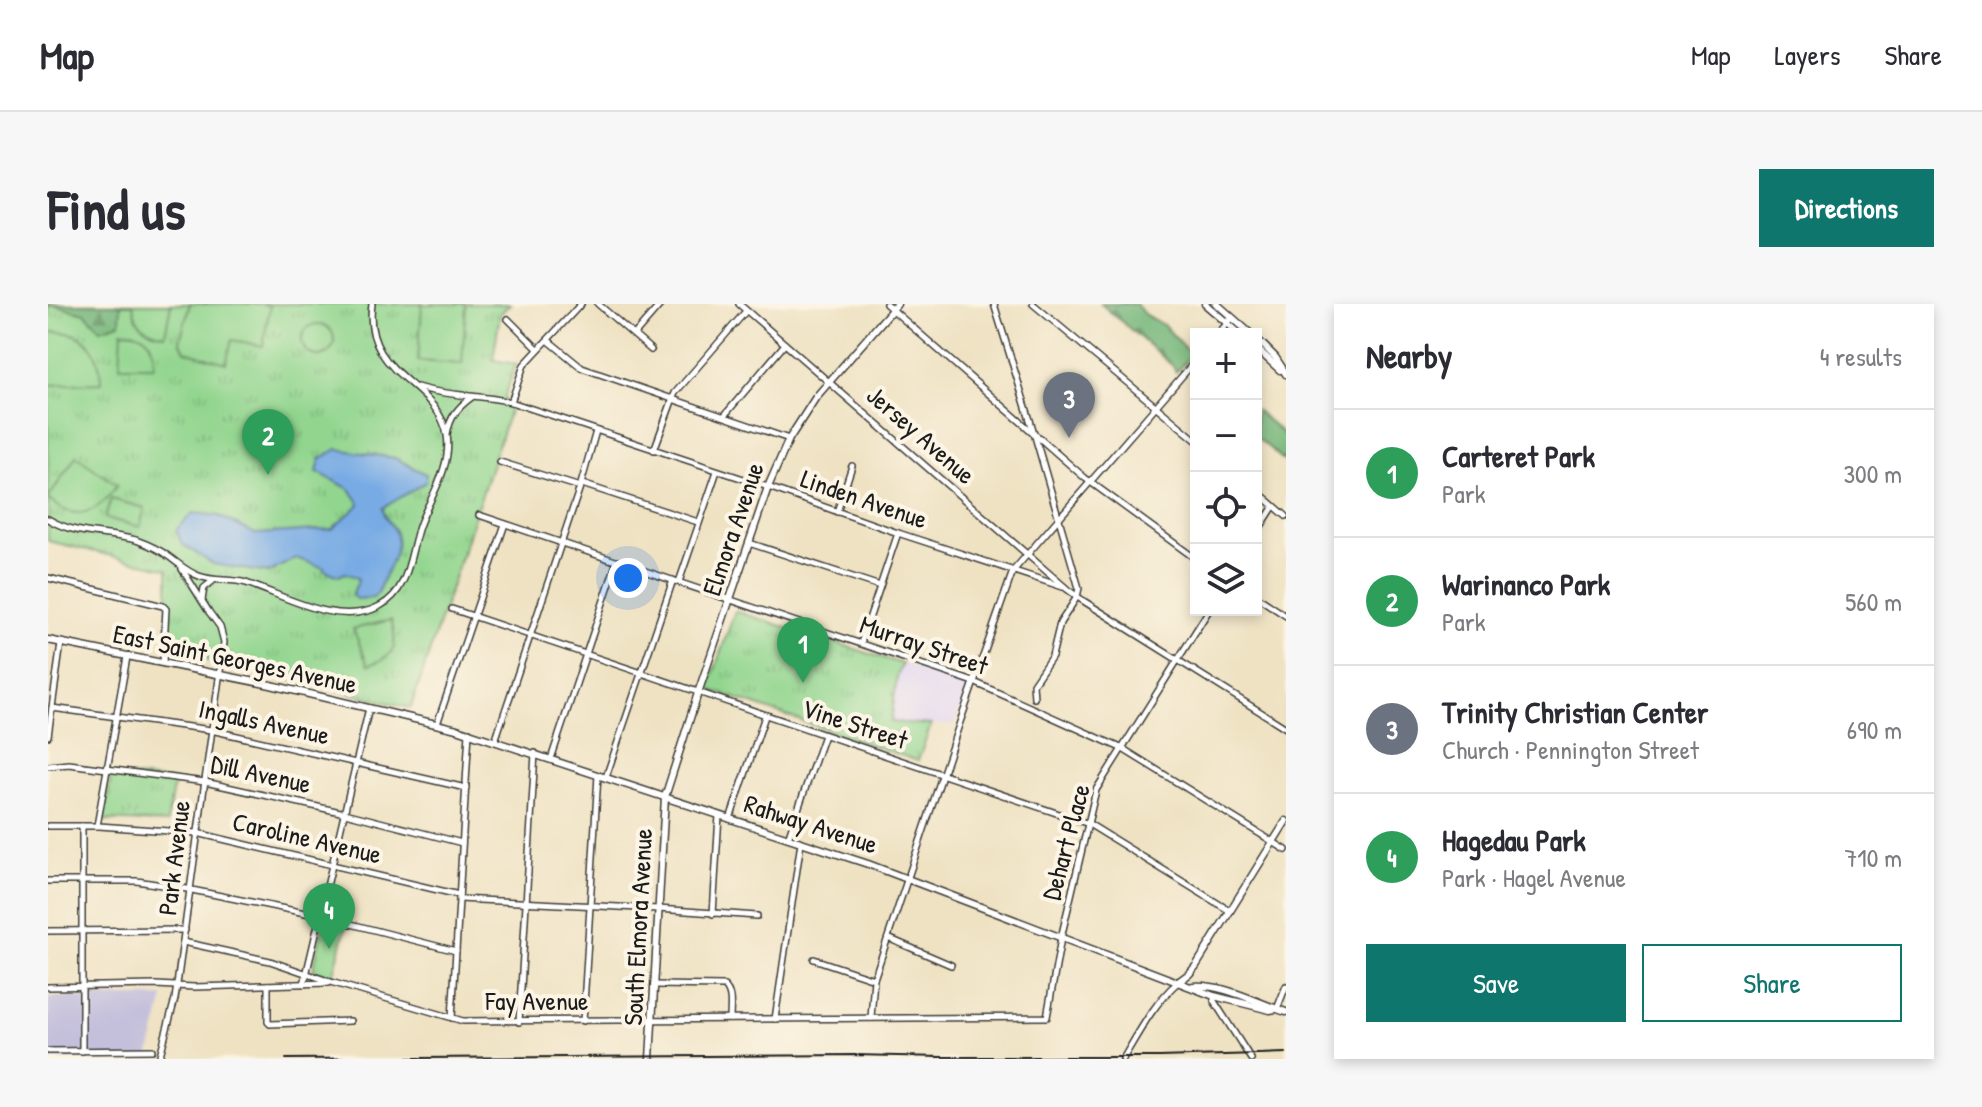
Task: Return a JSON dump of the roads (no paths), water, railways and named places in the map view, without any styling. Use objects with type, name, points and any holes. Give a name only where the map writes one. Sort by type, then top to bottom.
[{"type":"main road","points":[[1205,304],[1242,328]]},
{"type":"main road","points":[[1217,304],[1236,328]]},
{"type":"main road","name":"Elmora Avenue","points":[[665,797],[768,487],[789,439],[816,397],[891,306]]},
{"type":"main road","points":[[1264,345],[1286,374]]},
{"type":"main road","points":[[1262,353],[1286,374]]},
{"type":"main road","name":"East Saint Georges Avenue","points":[[48,640],[220,674],[413,718]]},
{"type":"main road","name":"Rahway Avenue","points":[[413,718],[535,753],[801,842],[1214,996],[1276,1009]]},
{"type":"main road","name":"South Elmora Avenue","points":[[650,1059],[665,797]]},
{"type":"main road","points":[[1178,982],[1195,967],[1286,821]]},
{"type":"main road","points":[[1190,986],[1195,967]]},
{"type":"main road","name":"Rahway Avenue","points":[[1190,986],[1205,985],[1286,1012]]},
{"type":"main road","points":[[1214,996],[1219,993],[1240,995]]},
{"type":"street","points":[[372,304],[373,330],[381,353],[387,363],[431,403],[447,435]]},
{"type":"street","points":[[511,402],[524,365],[581,304]]},
{"type":"street","points":[[598,304],[651,350]]},
{"type":"street","points":[[634,335],[661,304]]},
{"type":"street","name":"Jersey Avenue","points":[[739,304],[1077,597],[1286,728]]},
{"type":"street","points":[[994,304],[1079,592],[1060,623],[1052,656],[1033,684],[1034,698]]},
{"type":"street","points":[[1033,304],[1190,435]]},
{"type":"street","points":[[891,306],[1090,482],[1190,555]]},
{"type":"street","points":[[654,450],[672,398],[746,311]]},
{"type":"street","points":[[508,319],[538,349]]},
{"type":"street","points":[[1223,328],[1230,320]]},
{"type":"street","points":[[549,341],[582,368],[789,439]]},
{"type":"street","points":[[724,416],[785,344]]},
{"type":"street","points":[[1264,345],[1286,363]]},
{"type":"street","points":[[871,1018],[874,979],[1013,571],[1190,367]]},
{"type":"street","name":"Linden Avenue","points":[[413,386],[437,394],[490,397],[511,402],[1067,589]]},
{"type":"street","points":[[48,519],[75,531],[134,540],[166,554],[198,576],[236,580],[327,611],[362,612],[388,601],[405,577],[419,525],[443,472],[449,423],[460,406],[472,397]]},
{"type":"street","points":[[495,741],[581,485],[596,431]]},
{"type":"street","points":[[500,462],[698,522]]},
{"type":"street","points":[[837,512],[852,466]]},
{"type":"street","points":[[583,1021],[602,776],[717,471]]},
{"type":"street","points":[[1262,495],[1286,516]]},
{"type":"street","points":[[1262,525],[1274,506]]},
{"type":"street","name":"Murray Street","points":[[479,515],[974,682],[1123,749],[1286,850]]},
{"type":"street","points":[[437,724],[505,524]]},
{"type":"street","points":[[861,643],[898,533]]},
{"type":"street","points":[[749,543],[880,586]]},
{"type":"street","points":[[551,759],[617,561]]},
{"type":"street","name":"Park Avenue","points":[[159,1059],[175,999],[223,658],[220,627],[180,566]]},
{"type":"street","points":[[48,578],[163,606],[166,609],[163,663]]},
{"type":"street","points":[[202,601],[204,588],[215,579]]},
{"type":"street","points":[[1262,600],[1286,616]]},
{"type":"street","name":"Vine Street","points":[[452,609],[1089,824],[1230,911]]},
{"type":"street","name":"Dehart Place","points":[[1047,1017],[1061,938],[1096,790],[1205,616]]},
{"type":"street","points":[[48,736],[61,643]]},
{"type":"street","points":[[97,826],[127,657]]},
{"type":"street","name":"Ingalls Avenue","points":[[52,708],[211,730],[466,788]]},
{"type":"street","points":[[304,984],[369,708]]},
{"type":"street","points":[[730,819],[765,716]]},
{"type":"street","points":[[452,1018],[469,732]]},
{"type":"street","points":[[788,838],[824,735]]},
{"type":"street","points":[[519,1022],[535,753]]},
{"type":"street","name":"Dill Avenue","points":[[48,766],[69,764],[204,782],[462,843]]},
{"type":"street","points":[[713,914],[719,815]]},
{"type":"street","name":"Caroline Avenue","points":[[48,826],[197,833],[459,897],[757,916]]},
{"type":"street","points":[[82,826],[82,1051]]},
{"type":"street","points":[[775,1019],[801,842]]},
{"type":"street","points":[[48,881],[137,881],[189,889],[320,916],[456,951]]},
{"type":"street","points":[[48,931],[185,930]]},
{"type":"street","points":[[888,938],[951,965]]},
{"type":"street","name":"Fay Avenue","points":[[183,942],[270,961],[463,1021],[1047,1017]]},
{"type":"street","points":[[814,959],[874,979]]},
{"type":"street","points":[[1123,1059],[1156,1006],[1178,982]]},
{"type":"street","points":[[48,987],[334,983]]},
{"type":"street","points":[[268,985],[270,1024],[350,1021]]},
{"type":"street","points":[[654,985],[724,986],[728,988],[730,996],[730,1019]]},
{"type":"street","points":[[1276,1009],[1286,986]]},
{"type":"street","points":[[1214,996],[1214,1001],[1251,1059]]},
{"type":"street","points":[[48,1051],[152,1050]]},
{"type":"water","points":[[337,449],[395,458],[426,474],[426,482],[383,508],[395,531],[397,546],[378,593],[373,598],[356,599],[352,595],[357,577],[345,573],[339,576],[296,558],[268,573],[213,564],[182,544],[176,530],[193,513],[219,516],[255,534],[332,529],[360,504],[350,489],[317,472],[320,459]]},
{"type":"railway","points":[[934,1057],[1160,1057],[1286,1053]]},
{"type":"railway","points":[[286,1059],[942,1057]]},
{"type":"place","name":"Trinity Christian Center","points":[[1069,438]]},
{"type":"place","name":"Warinanco Park","points":[[268,475]]},
{"type":"place","name":"Carteret Park","points":[[803,683]]},
{"type":"place","name":"Hagedau Park","points":[[329,949]]}]
